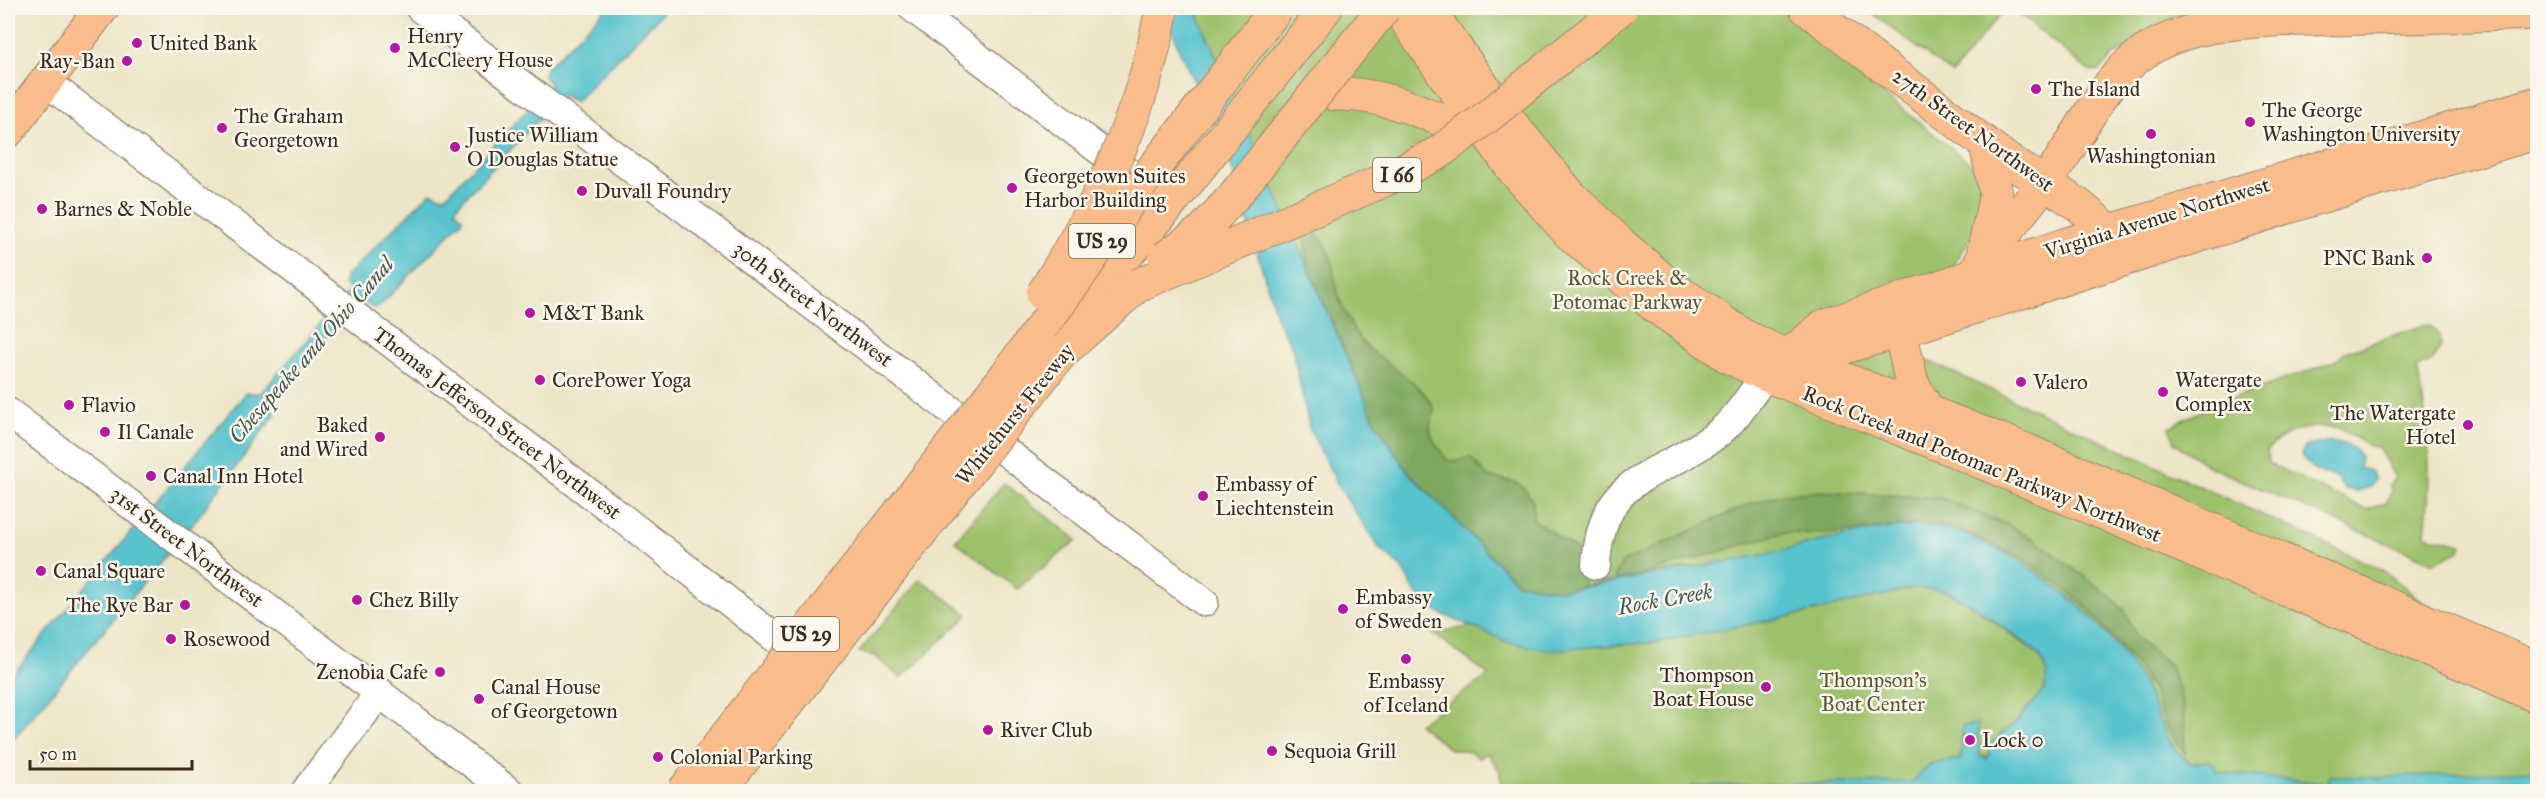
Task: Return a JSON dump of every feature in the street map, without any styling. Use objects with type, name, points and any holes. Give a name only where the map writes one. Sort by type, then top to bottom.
[{"type":"main road","points":[[8,131],[102,8]]},
{"type":"main road","points":[[928,476],[995,363],[1044,291],[1101,188],[1133,113],[1153,49],[1162,8]]},
{"type":"main road","name":"Whitehurst Freeway","points":[[683,792],[1052,316],[1161,156],[1277,8]]},
{"type":"main road","points":[[700,792],[980,431],[1170,204],[1326,8]]},
{"type":"main road","name":"I 66","points":[[1138,285],[1382,181],[1438,153],[1487,117],[1621,8]]},
{"type":"main road","name":"Whitehurst Freeway","points":[[717,792],[1061,353],[1138,285],[1158,263],[1203,230],[1405,11]]},
{"type":"main road","name":"Rock Creek and Potomac Parkway Northwest","points":[[1405,11],[1512,168],[1569,233],[1640,295],[1713,347],[1929,413],[2016,446],[2538,669]]},
{"type":"main road","name":"27th Street Northwest","points":[[1812,11],[1986,144],[2076,203],[2139,254]]},
{"type":"main road","points":[[1976,270],[1996,194],[1986,144],[2036,153],[2055,146],[2081,124],[2134,60],[2150,49],[2183,34],[2256,22],[2538,13]]},
{"type":"main road","points":[[1334,94],[1352,93],[1481,122]]},
{"type":"main road","name":"Virginia Avenue Northwest","points":[[1777,366],[1824,326],[1976,270],[2538,103]]},
{"type":"main road","name":"Rock Creek and Potomac Parkway Northwest","points":[[1481,122],[1570,195],[1646,267],[1728,326],[1777,366],[1954,451],[2538,697]]},
{"type":"main road","points":[[1940,317],[2064,159],[2081,124]]},
{"type":"main road","name":"Virginia Avenue Northwest","points":[[1777,366],[1900,331],[2139,254],[2538,132]]},
{"type":"main road","points":[[1900,331],[1912,383],[1929,413]]},
{"type":"street","name":"30th Street Northwest","points":[[420,8],[1204,602]]},
{"type":"street","points":[[913,8],[1170,204]]},
{"type":"street","name":"Thomas Jefferson Street Northwest","points":[[46,82],[359,318],[802,659]]},
{"type":"street","name":"Virginia Avenue Northwest","points":[[1596,565],[1601,526],[1608,509],[1620,495],[1642,478],[1704,443],[1727,427],[1777,366]]},
{"type":"street","name":"31st Street Northwest","points":[[8,412],[510,792]]},
{"type":"street","points":[[305,792],[380,692]]},
{"type":"green space","name":"Rock Creek & Potomac Parkway","points":[[1195,8],[1785,8],[1812,34],[1972,165],[1993,194],[1970,238],[1904,350],[2384,571],[2431,608],[2537,656],[2537,772],[2380,778],[2329,776],[2329,784],[2216,772],[2215,766],[2208,761],[2191,764],[2176,751],[2167,737],[2141,680],[2102,629],[2049,581],[2004,553],[1978,542],[1881,530],[1764,555],[1559,590],[1342,344],[1202,29]]},
{"type":"green space","points":[[1866,8],[2005,8],[1952,74]]},
{"type":"green space","points":[[2012,8],[2312,8],[2141,41],[2114,55],[2099,71],[2089,71]]},
{"type":"green space","points":[[1314,233],[1326,246],[1343,308],[1363,344],[1419,388],[1432,405],[1434,411],[1430,431],[1436,445],[1447,460],[1457,461],[1470,457],[1488,477],[1515,482],[1522,486],[1533,501],[1533,519],[1578,551],[1585,563],[1583,587],[1559,590],[1517,583],[1408,472],[1375,422],[1307,264],[1305,239],[1307,234]]},
{"type":"green space","points":[[2424,325],[2430,326],[2439,335],[2441,346],[2432,361],[2417,368],[2425,411],[2428,451],[2429,492],[2425,535],[2462,544],[2460,550],[2433,563],[2206,465],[2174,442],[2169,427],[2216,404],[2333,362],[2345,352]],"holes":[[[2317,427],[2339,428],[2369,446],[2378,447],[2395,478],[2389,485],[2392,490],[2386,503],[2367,510],[2268,463],[2267,451],[2289,433]]]},
{"type":"green space","points":[[1004,483],[1077,540],[1017,589],[955,541]]},
{"type":"green space","points":[[1823,491],[1941,498],[2008,525],[2032,538],[2109,595],[2125,611],[2136,637],[2169,664],[2179,689],[2184,713],[2185,754],[2166,726],[2151,688],[2137,666],[2089,610],[2059,584],[2022,558],[1957,529],[1921,524],[1828,534],[1782,533],[1637,576],[1618,580],[1614,577],[1623,562],[1749,504],[1783,494]]},
{"type":"green space","points":[[920,579],[968,615],[901,678],[875,656],[859,652]]},
{"type":"green space","name":"Thompson's Boat Center","points":[[1913,588],[1945,590],[1973,606],[2040,656],[2047,673],[2045,689],[2014,724],[2000,734],[1988,757],[1979,756],[1978,724],[1963,726],[1961,759],[1930,764],[1913,782],[1694,786],[1689,792],[1503,791],[1499,769],[1487,753],[1479,758],[1470,752],[1450,749],[1418,724],[1489,675],[1432,633],[1474,626],[1508,642],[1549,650],[1657,642],[1817,611]]},
{"type":"water","name":"Chesapeake and Ohio Canal","points":[[607,8],[667,8],[575,102],[562,95],[458,205],[455,210],[463,218],[461,222],[378,308],[373,308],[360,299],[270,402],[275,415],[195,521],[8,746],[8,680],[246,393],[261,393],[350,290],[344,284],[345,277],[431,192],[443,197],[447,195],[551,85],[544,76],[546,68]]},
{"type":"water","name":"Rock Creek","points":[[1165,8],[1195,8],[1375,422],[1408,472],[1517,583],[1559,590],[1583,587],[1767,554],[1879,530],[1923,526],[1942,528],[1981,541],[2021,562],[2058,588],[2089,615],[2131,665],[2143,683],[2167,737],[2191,764],[2208,761],[2215,766],[2216,772],[2329,784],[2329,776],[2380,778],[2535,770],[2537,772],[2537,791],[1689,791],[1693,786],[1913,782],[1930,764],[1961,759],[1963,726],[1978,724],[1979,756],[1986,759],[1990,754],[1989,744],[2014,724],[2045,689],[2047,673],[2040,656],[2031,647],[1973,606],[1945,590],[1913,588],[1817,611],[1657,642],[1548,650],[1508,642],[1442,614],[1417,595],[1401,567],[1380,549],[1340,489],[1310,430],[1292,347],[1277,319],[1229,158],[1178,47]]},
{"type":"water","points":[[2332,441],[2349,446],[2357,452],[2359,468],[2370,471],[2375,479],[2370,487],[2358,491],[2345,489],[2337,477],[2326,475],[2307,464],[2301,454],[2306,446]]},
{"type":"place","name":"United Bank","points":[[137,43]]},
{"type":"place","name":"Henry McCleery House","points":[[395,48]]},
{"type":"place","name":"Ray-Ban","points":[[127,61]]},
{"type":"place","name":"The Island","points":[[2036,89]]},
{"type":"place","name":"The George Washington University","points":[[2250,122]]},
{"type":"place","name":"The Graham Georgetown","points":[[222,128]]},
{"type":"place","name":"Washingtonian","points":[[2151,134]]},
{"type":"place","name":"Justice William O Douglas Statue","points":[[455,147]]},
{"type":"place","name":"Georgetown Suites Harbor Building","points":[[1012,188]]},
{"type":"place","name":"Duvall Foundry","points":[[582,191]]},
{"type":"place","name":"Barnes & Noble","points":[[42,209]]},
{"type":"place","name":"PNC Bank","points":[[2427,258]]},
{"type":"place","name":"M&T Bank","points":[[530,313]]},
{"type":"place","name":"CorePower Yoga","points":[[540,380]]},
{"type":"place","name":"Valero","points":[[2021,382]]},
{"type":"place","name":"Watergate Complex","points":[[2163,392]]},
{"type":"place","name":"Flavio","points":[[69,405]]},
{"type":"place","name":"The Watergate Hotel","points":[[2468,425]]},
{"type":"place","name":"Il Canale","points":[[105,432]]},
{"type":"place","name":"Baked and Wired","points":[[380,437]]},
{"type":"place","name":"Canal Inn Hotel","points":[[151,476]]},
{"type":"place","name":"Embassy of Liechtenstein","points":[[1203,496]]},
{"type":"place","name":"Canal Square","points":[[41,571]]},
{"type":"place","name":"Chez Billy","points":[[357,600]]},
{"type":"place","name":"The Rye Bar","points":[[185,605]]},
{"type":"place","name":"Embassy of Sweden","points":[[1343,609]]},
{"type":"place","name":"Rosewood","points":[[171,639]]},
{"type":"place","name":"Embassy of Iceland","points":[[1406,659]]},
{"type":"place","name":"Zenobia Cafe","points":[[440,672]]},
{"type":"place","name":"Thompson Boat House","points":[[1766,687]]},
{"type":"place","name":"Canal House of Georgetown","points":[[479,699]]},
{"type":"place","name":"River Club","points":[[988,730]]},
{"type":"place","name":"Lock 0","points":[[1970,740]]},
{"type":"place","name":"Sequoia Grill","points":[[1272,751]]},
{"type":"place","name":"Colonial Parking","points":[[658,757]]}]
